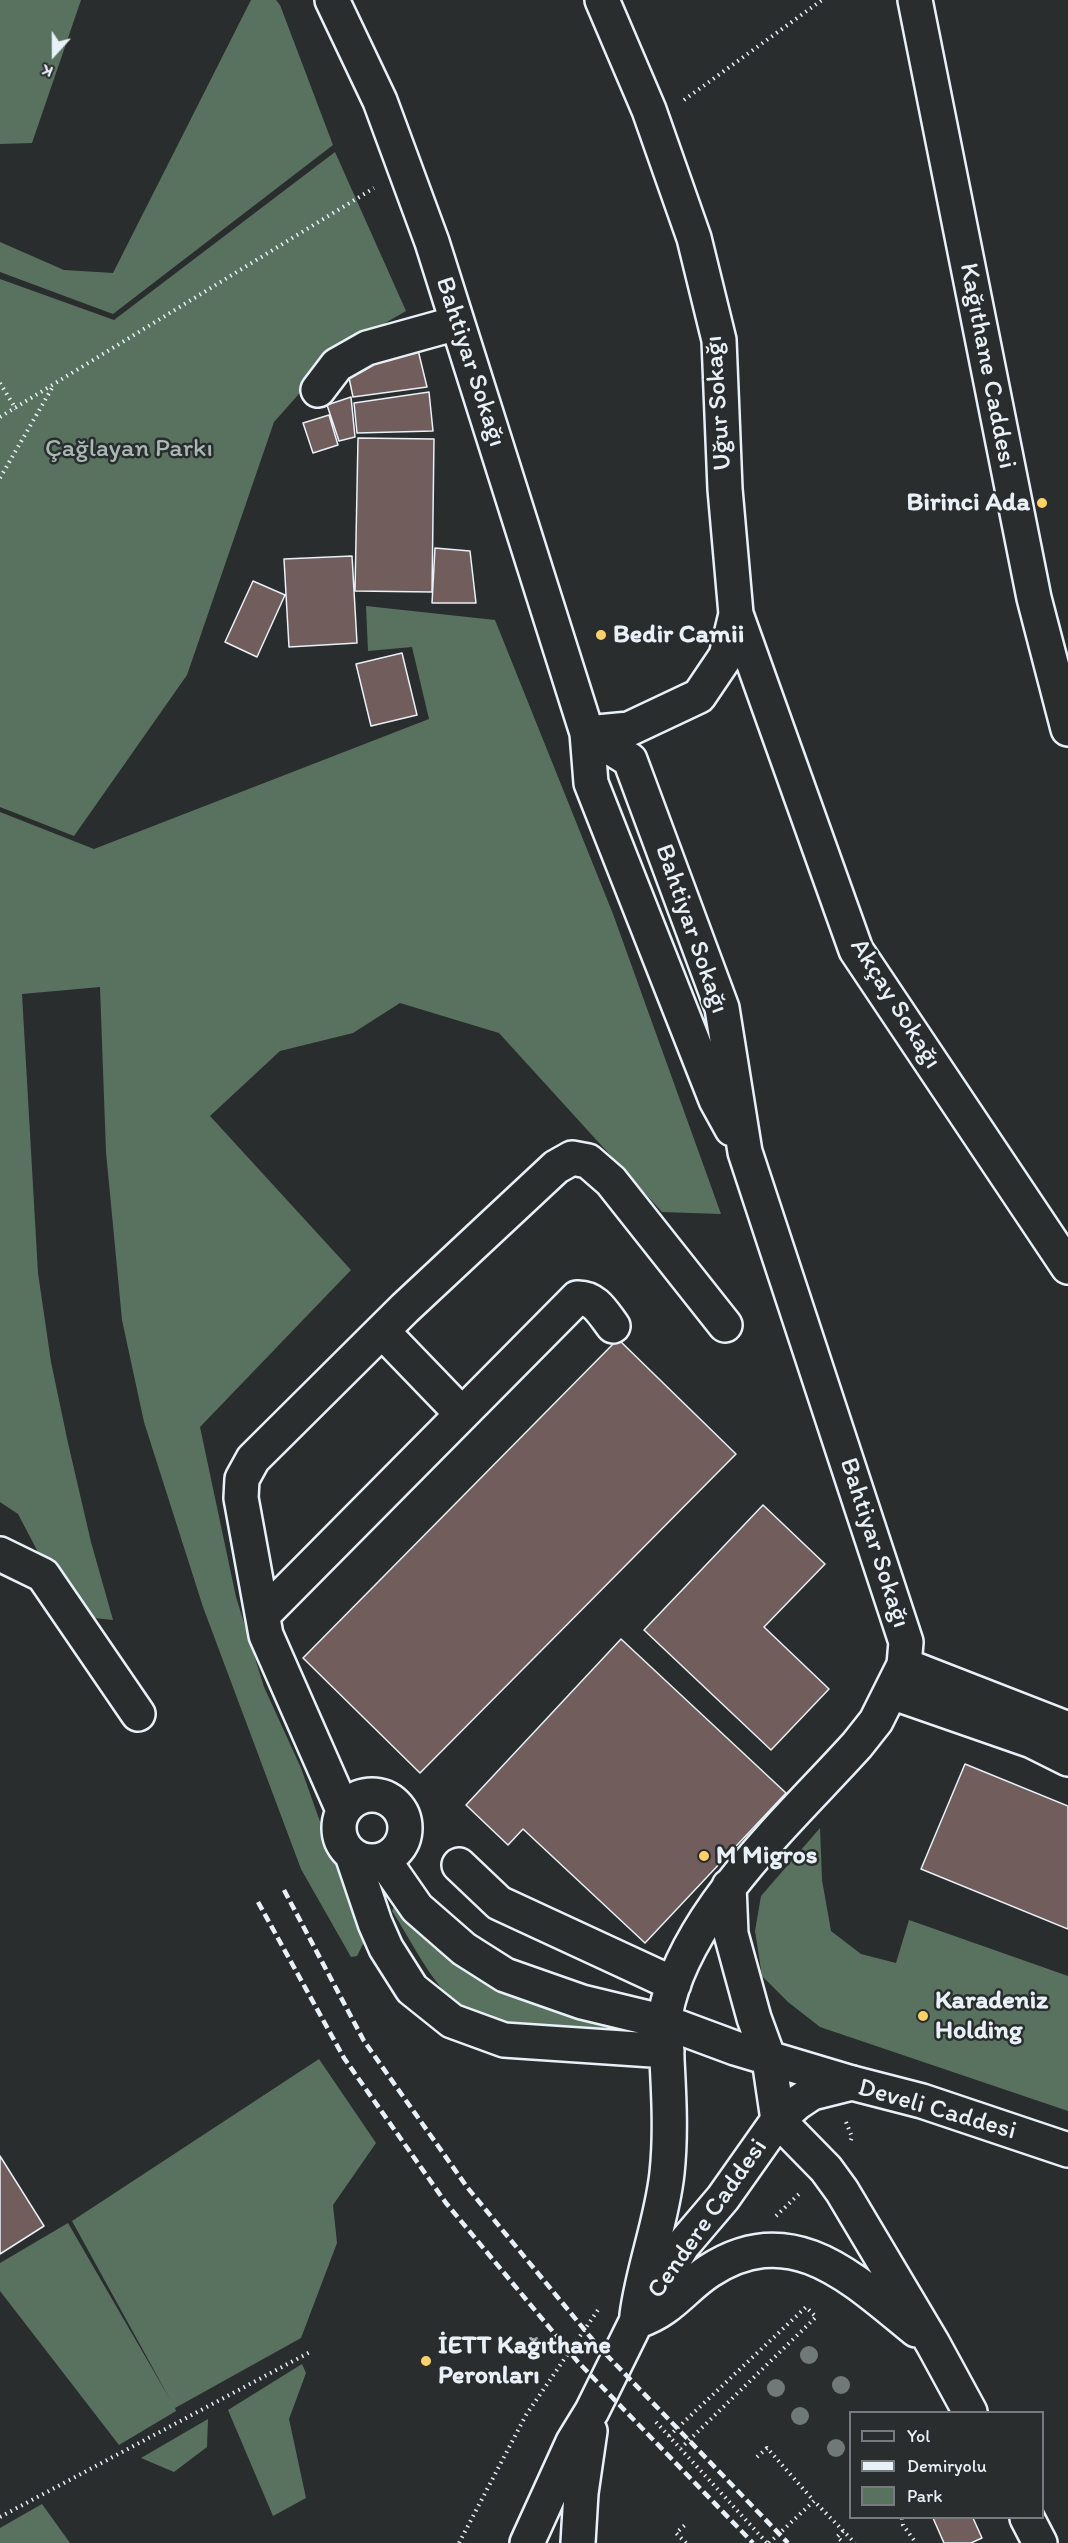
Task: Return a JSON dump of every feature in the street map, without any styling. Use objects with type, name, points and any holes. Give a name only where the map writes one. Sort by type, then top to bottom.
[{"type":"street","name":"Bahtiyar Sokağı","points":[[332,0],[380,101],[432,242],[587,733],[591,783],[716,1100],[745,1152]]},
{"type":"street","name":"Uğur Sokağı","points":[[587,733],[629,729],[699,696],[726,656],[736,614],[725,489],[719,340],[694,238],[649,110],[602,0]]},
{"type":"street","name":"Kağıthane Caddesi","points":[[915,0],[1032,586],[1068,729]]},
{"type":"street","points":[[318,390],[337,365],[368,348],[457,323]]},
{"type":"street","name":"Akçay Sokağı","points":[[736,614],[856,950],[1042,1232],[1068,1267]]},
{"type":"street","name":"Bahtiyar Sokağı","points":[[587,733],[630,760],[722,1008],[745,1152],[906,1642],[898,1678],[876,1721],[729,1886],[704,1923],[675,1984],[668,2002],[666,2037],[669,2126],[667,2175],[636,2322]]},
{"type":"street","points":[[343,1810],[266,1635],[241,1498],[242,1479],[254,1459],[382,1331],[556,1167],[572,1158],[588,1161],[611,1180],[725,1325]]},
{"type":"street","points":[[263,1615],[577,1298],[584,1298],[597,1305],[613,1326]]},
{"type":"street","points":[[382,1331],[462,1414]]},
{"type":"street","points":[[0,1554],[43,1575],[138,1714]]},
{"type":"street","points":[[898,1678],[1068,1729]]},
{"type":"street","points":[[898,1678],[1068,1759]]},
{"type":"street","points":[[368,1857],[398,1850],[405,1829],[399,1809],[382,1796],[370,1794],[350,1802],[343,1810],[339,1831],[341,1842],[368,1857],[417,1908],[464,1949],[505,1975],[582,2002],[666,2037],[769,2059],[852,2083]]},
{"type":"street","points":[[368,1857],[375,1923],[386,1948],[412,1989],[452,2021],[504,2040],[666,2037]]},
{"type":"street","points":[[459,1865],[499,1903],[675,1984]]},
{"type":"street","points":[[729,1886],[731,1934],[754,2018],[769,2059],[778,2121],[826,2169],[842,2191],[933,2344],[969,2411]]},
{"type":"street","name":"Develi Caddesi","points":[[778,2121],[797,2103],[812,2093],[852,2083],[922,2101],[1068,2150]]},
{"type":"street","name":"Cendere Caddesi","points":[[527,2543],[573,2442],[592,2411],[636,2322],[683,2245],[723,2198],[778,2121]]},
{"type":"street","points":[[636,2322],[668,2307],[702,2276],[728,2259],[752,2252],[786,2251],[808,2254],[834,2267],[933,2344]]},
{"type":"street","points":[[578,2543],[581,2493],[592,2411]]},
{"type":"street","points":[[1028,2519],[1040,2543]]},
{"type":"path","points":[[653,123],[822,0]]},
{"type":"path","points":[[0,417],[405,169]]},
{"type":"path","points":[[0,384],[16,408]]},
{"type":"path","points":[[0,478],[53,386]]},
{"type":"path","points":[[459,2543],[526,2415],[605,2300]]},
{"type":"path","points":[[669,2436],[806,2307],[816,2317],[681,2448]]},
{"type":"path","points":[[0,2517],[312,2351]]},
{"type":"path","points":[[656,2422],[768,2543],[814,2501]]},
{"type":"path","points":[[757,2457],[767,2448],[855,2543]]},
{"type":"path","points":[[902,2519],[903,2525],[916,2543]]},
{"type":"path","points":[[686,2524],[676,2533],[686,2543]]},
{"type":"path","points":[[843,2531],[837,2537],[844,2543]]},
{"type":"green space","points":[[0,0],[81,0],[32,143],[0,144]]},
{"type":"green space","points":[[251,0],[276,0],[280,5],[333,145],[113,314],[0,272],[0,242],[64,270],[113,273]]},
{"type":"green space","name":"Çağlayan Parkı","points":[[335,152],[406,311],[337,351],[274,422],[187,675],[74,836],[0,807],[0,279],[114,320]]},
{"type":"green space","points":[[366,606],[495,620],[613,914],[721,1214],[662,1212],[499,1033],[400,1003],[353,1033],[280,1051],[210,1116],[351,1270],[200,1427],[236,1597],[264,1687],[301,1768],[324,1833],[363,1921],[364,1942],[357,1956],[351,1957],[301,1869],[203,1607],[144,1422],[122,1320],[106,1152],[100,987],[22,994],[38,1273],[51,1362],[68,1443],[91,1542],[113,1620],[94,1618],[39,1554],[18,1514],[0,1502],[0,812],[94,849],[429,719],[412,647],[368,651]]},
{"type":"green space","points":[[820,1828],[822,1880],[831,1931],[861,1954],[896,1963],[909,1920],[1068,1976],[1068,2111],[820,2027],[788,2002],[762,1976],[755,1931],[761,1896]]},
{"type":"green space","points":[[396,1902],[458,1963],[483,1982],[613,2025],[608,2031],[566,2030],[519,2025],[475,2013],[457,2003],[428,1971],[392,1911]]},
{"type":"green space","points":[[319,2059],[376,2143],[333,2205],[337,2243],[301,2338],[175,2408],[176,2411],[119,2445],[0,2291],[0,2263],[68,2223],[171,2401],[72,2221]]},
{"type":"green space","points":[[302,2364],[306,2373],[289,2419],[306,2498],[273,2516],[228,2410]]},
{"type":"green space","points":[[208,2419],[207,2447],[174,2472],[141,2458]]},
{"type":"green space","points":[[42,2504],[70,2543],[0,2543],[0,2528]]},
{"type":"building","points":[[418,350],[427,387],[353,397],[347,368]]},
{"type":"building","points":[[429,392],[433,431],[357,433],[354,403]]},
{"type":"building","points":[[351,397],[355,437],[339,441],[327,405]]},
{"type":"building","points":[[329,415],[338,445],[313,453],[303,423]]},
{"type":"building","points":[[358,438],[434,439],[432,592],[355,591]]},
{"type":"building","points":[[435,548],[470,551],[476,603],[432,603]]},
{"type":"building","points":[[352,556],[357,643],[289,647],[284,559]]},
{"type":"building","points":[[253,581],[285,595],[257,657],[225,642]]},
{"type":"building","points":[[402,653],[417,715],[371,726],[356,664]]},
{"type":"building","points":[[618,1339],[736,1454],[420,1773],[303,1658]]},
{"type":"building","points":[[763,1505],[825,1564],[764,1627],[829,1689],[771,1750],[644,1630]]},
{"type":"building","points":[[621,1639],[786,1793],[645,1943],[523,1829],[508,1845],[466,1805]]},
{"type":"building","points":[[965,1764],[1068,1806],[1068,1929],[921,1869]]},
{"type":"building","points":[[0,2156],[44,2226],[0,2254]]},
{"type":"building","points":[[933,2519],[973,2519],[982,2538],[971,2543],[944,2543]]},
{"type":"railway","points":[[284,1890],[364,2041],[467,2187],[597,2345],[788,2543]]},
{"type":"railway","points":[[258,1902],[344,2058],[446,2203],[578,2362],[753,2543]]},
{"type":"place","name":"Birinci Ada","points":[[1042,503]]},
{"type":"place","name":"Bedir Camii","points":[[601,635]]},
{"type":"place","name":"M Migros","points":[[704,1856]]},
{"type":"place","name":"Karadeniz Holding","points":[[923,2016]]},
{"type":"place","name":"İETT Kağıthane Peronları","points":[[426,2361]]}]
